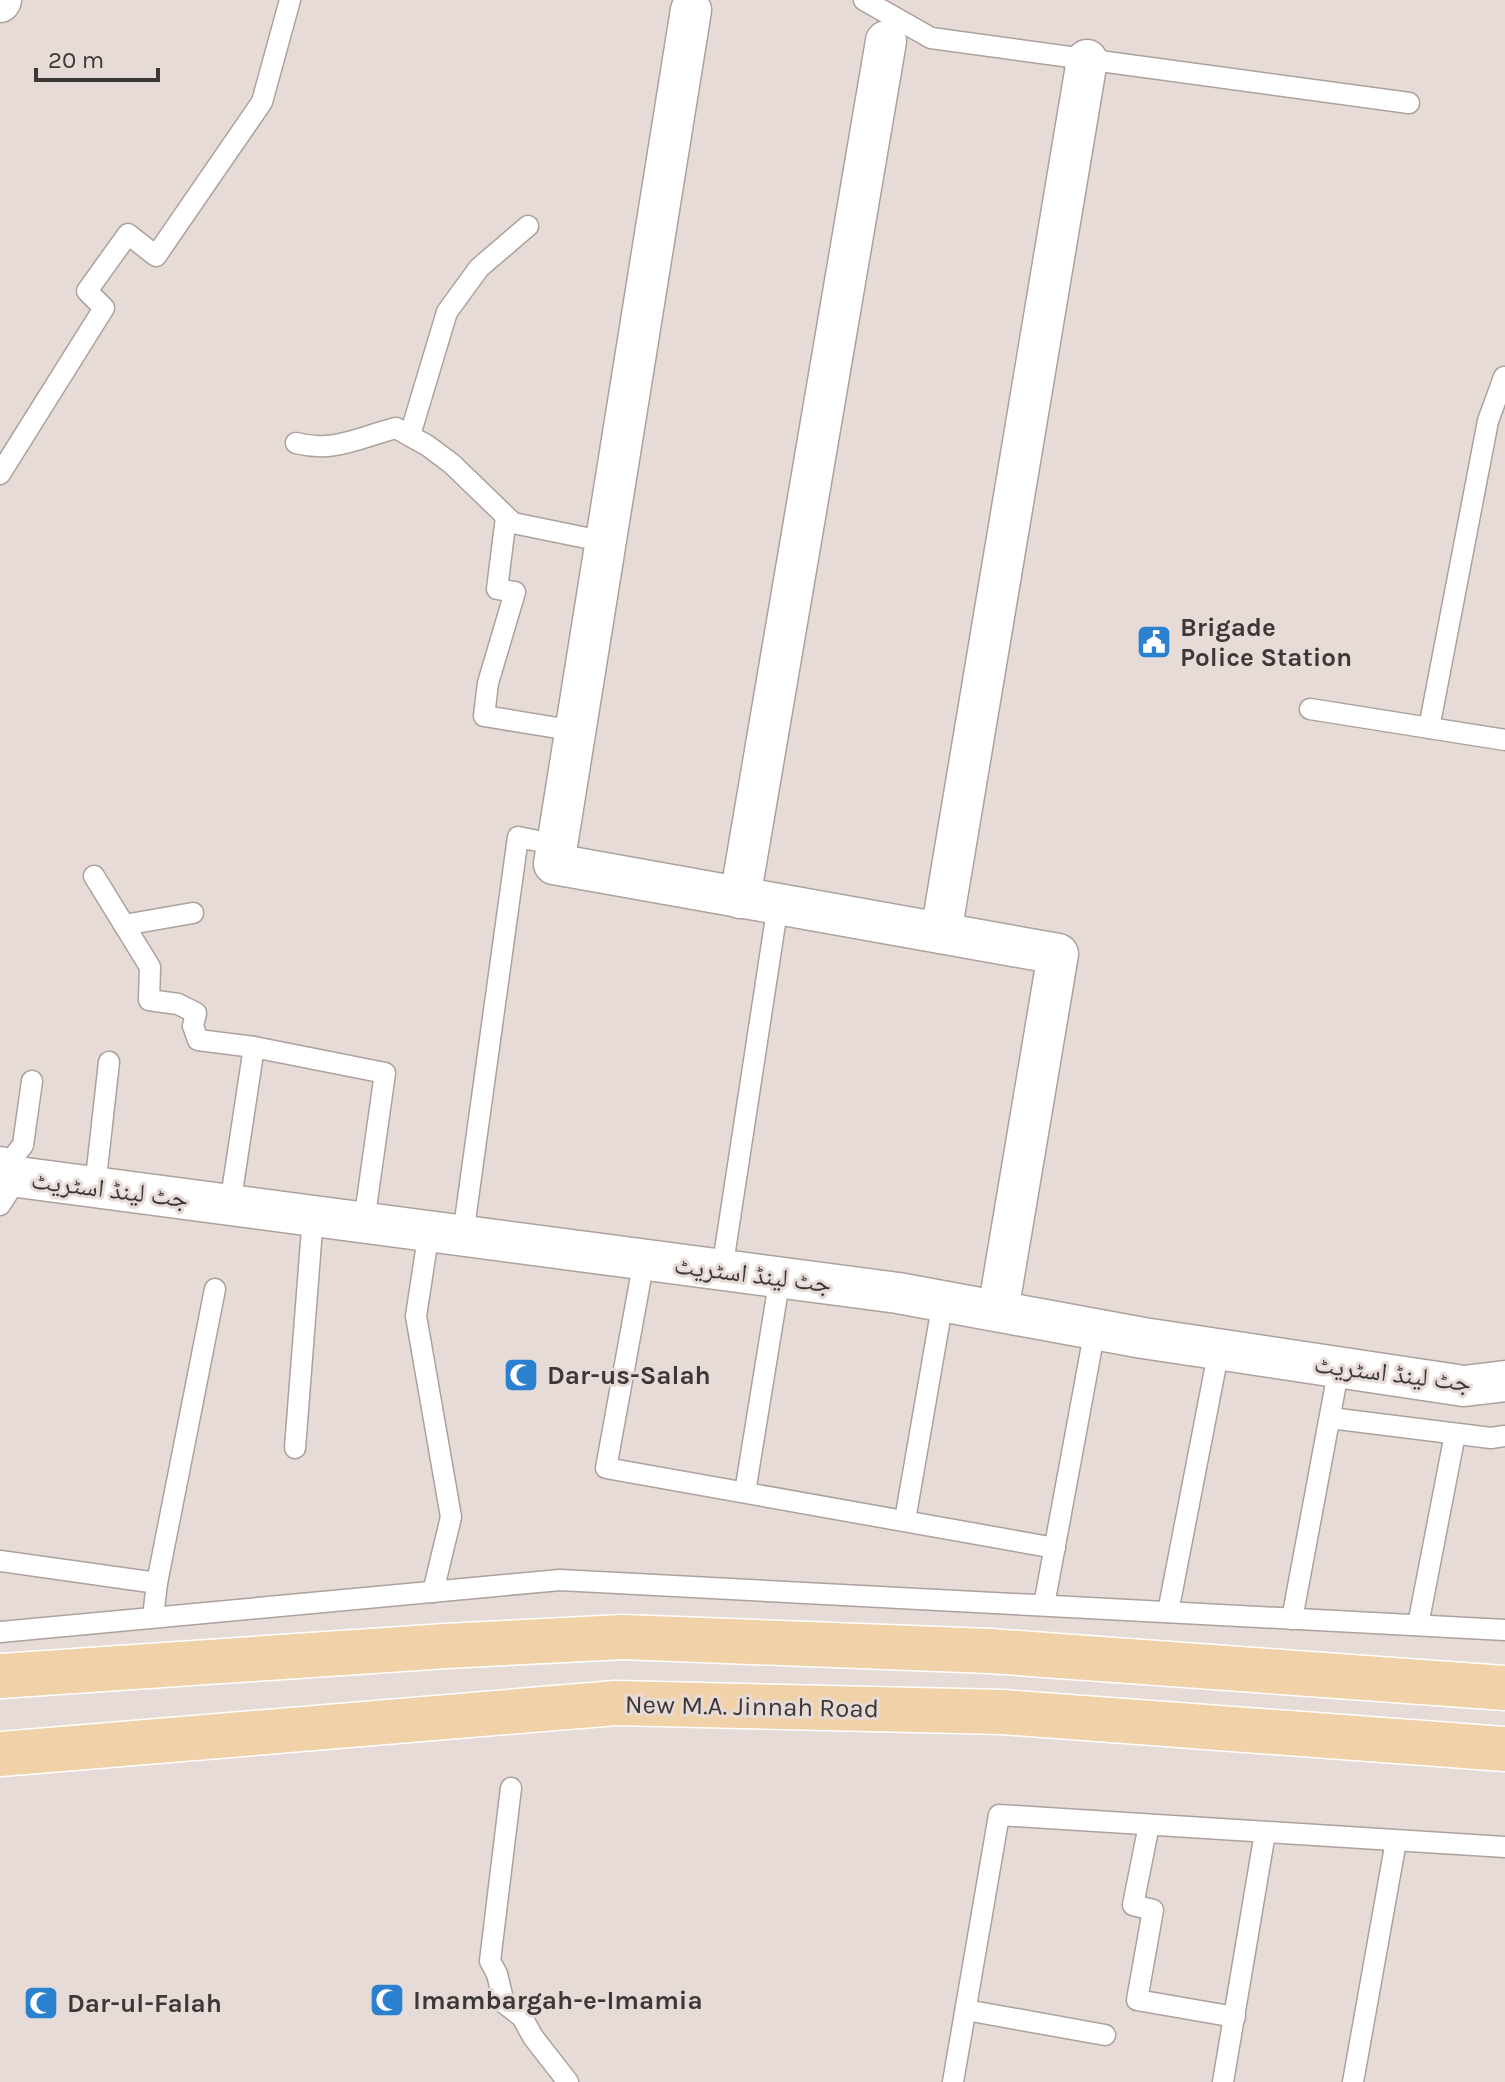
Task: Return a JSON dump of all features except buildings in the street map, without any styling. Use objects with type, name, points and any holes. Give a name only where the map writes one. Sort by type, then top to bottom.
[{"type":"main road","points":[[0,1676],[623,1637],[990,1651],[1505,1688]]},
{"type":"main road","name":"New M.A. Jinnah Road","points":[[0,1754],[616,1703],[1003,1712],[1505,1749]]},
{"type":"street","points":[[691,10],[554,864],[1058,954],[998,1311]]},
{"type":"street","points":[[759,901],[886,41]]},
{"type":"street","points":[[941,933],[1087,60]]},
{"type":"street","name":"جٹ لینڈ اسٹریٹ","points":[[5,1180],[95,1187],[780,1277],[1464,1386],[1505,1381]]},
{"type":"lane","points":[[0,474],[104,308],[87,291],[128,234],[156,256],[262,102],[290,0]]},
{"type":"lane","points":[[864,0],[931,38],[1409,103]]},
{"type":"lane","points":[[410,435],[447,312],[479,268],[528,226]]},
{"type":"lane","points":[[1429,728],[1488,421],[1504,377]]},
{"type":"lane","points":[[296,443],[314,447],[342,446],[396,428],[452,464],[513,523],[606,542]]},
{"type":"lane","points":[[506,517],[497,589],[515,592],[488,683],[484,716],[576,731]]},
{"type":"lane","points":[[1310,709],[1505,740]]},
{"type":"lane","points":[[433,1592],[451,1517],[416,1316],[446,1233],[518,837],[558,845]]},
{"type":"lane","points":[[94,876],[150,967],[149,1000],[178,1004],[196,1013],[193,1026],[198,1040],[254,1047],[385,1073],[364,1222]]},
{"type":"lane","points":[[722,1270],[759,901]]},
{"type":"lane","points":[[124,925],[193,913]]},
{"type":"lane","points":[[230,1205],[254,1047]]},
{"type":"lane","points":[[95,1187],[109,1062]]},
{"type":"lane","points":[[5,1180],[23,1145],[32,1081]]},
{"type":"lane","points":[[295,1448],[313,1216]]},
{"type":"lane","points":[[644,1260],[606,1468],[1055,1548]]},
{"type":"lane","points":[[745,1492],[780,1277]]},
{"type":"lane","points":[[153,1617],[215,1289]]},
{"type":"lane","points":[[905,1520],[943,1301]]},
{"type":"lane","points":[[1044,1605],[1095,1329]]},
{"type":"lane","points":[[1168,1612],[1219,1349]]},
{"type":"lane","points":[[1292,1619],[1339,1367]]},
{"type":"lane","points":[[1330,1418],[1491,1438],[1505,1436]]},
{"type":"lane","points":[[1418,1625],[1455,1434]]},
{"type":"lane","points":[[0,1561],[157,1583]]},
{"type":"lane","points":[[0,1632],[560,1580],[1505,1630]]},
{"type":"lane","points":[[511,1788],[490,1961],[497,1974],[504,2003],[522,2017],[533,2037],[568,2082]]},
{"type":"lane","points":[[953,2082],[999,1815],[1505,1847]]},
{"type":"lane","points":[[1149,1825],[1133,1905],[1153,1910],[1137,2000],[1235,2017]]},
{"type":"lane","points":[[1223,2082],[1265,1833]]},
{"type":"lane","points":[[1353,2082],[1396,1841]]},
{"type":"lane","points":[[966,2010],[1105,2035]]},
{"type":"place","name":"Brigade Police Station","points":[[1154,642]]},
{"type":"place","name":"Dar-us-Salah","points":[[521,1375]]},
{"type":"place","name":"Imambargah-e-Imamia","points":[[387,2000]]},
{"type":"place","name":"Dar-ul-Falah","points":[[41,2003]]}]
